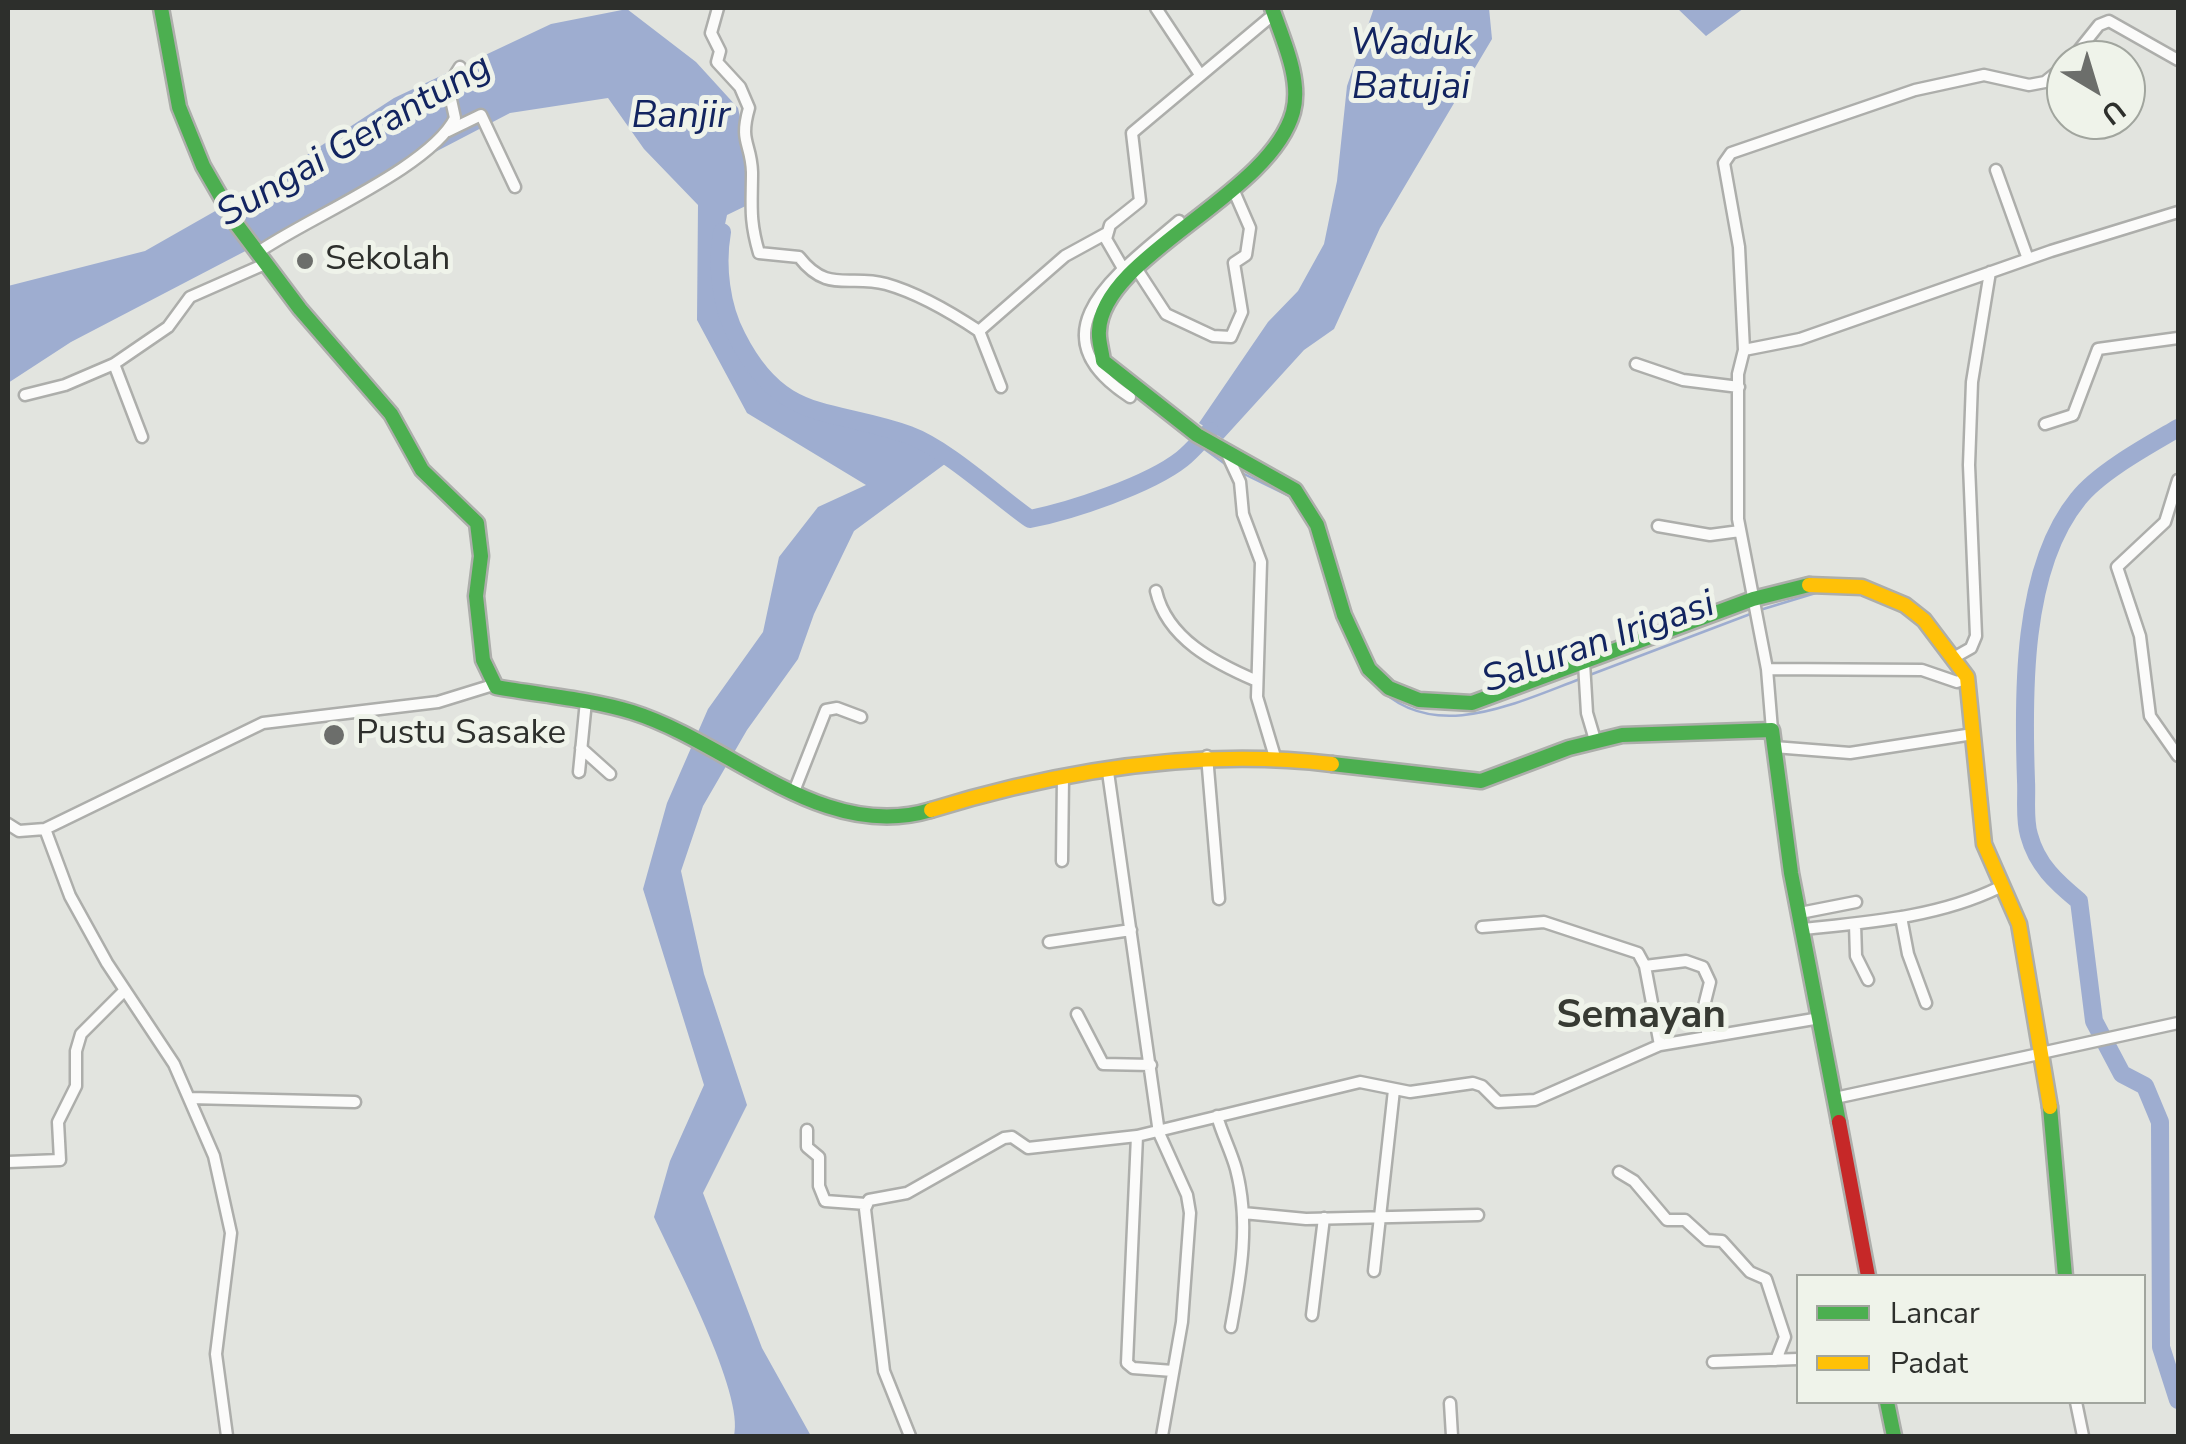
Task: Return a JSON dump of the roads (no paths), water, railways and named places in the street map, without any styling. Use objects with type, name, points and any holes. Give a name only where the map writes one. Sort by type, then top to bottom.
[{"type":"street","points":[[161,8],[179,108],[203,166],[237,225],[391,414],[422,470],[476,523],[482,556],[476,596],[483,660],[493,685]]},
{"type":"street","points":[[718,8],[711,34],[720,51],[717,62],[740,87],[750,108],[742,133],[752,174],[748,186],[760,253],[798,256],[810,270],[829,281],[886,284],[954,314],[979,331],[1001,387]]},
{"type":"street","points":[[1156,8],[1200,73]]},
{"type":"street","points":[[979,331],[1065,256],[1106,233],[1140,201],[1133,132],[1272,14],[1289,69],[1292,115],[1256,168],[1128,274]]},
{"type":"street","points":[[2087,40],[2099,25],[2109,21],[2143,40]]},
{"type":"street","points":[[2146,42],[2178,60]]},
{"type":"street","points":[[443,134],[454,115],[448,82],[460,67]]},
{"type":"street","points":[[1868,1274],[1800,913],[1774,747],[1767,669],[1740,531],[1739,387],[1744,350],[1738,247],[1724,163],[1730,153],[1915,90],[1984,75],[2029,86],[2046,81]]},
{"type":"street","points":[[25,395],[66,385],[114,364],[168,326],[190,297],[408,162],[443,134],[481,115],[515,187]]},
{"type":"street","points":[[1996,170],[2028,259]]},
{"type":"street","points":[[1106,233],[1128,274],[1166,314],[1212,336],[1231,337],[1242,312],[1234,263],[1246,255],[1250,230],[1233,188]]},
{"type":"street","points":[[1744,350],[1800,338],[2178,212]]},
{"type":"street","points":[[1130,397],[1103,361],[1098,332],[1107,299],[1178,221]]},
{"type":"street","points":[[1955,657],[1974,645],[1976,636],[1969,465],[1972,382],[1990,272]]},
{"type":"street","points":[[2046,424],[2072,416],[2098,350],[2178,338]]},
{"type":"street","points":[[114,364],[142,437]]},
{"type":"street","points":[[1636,364],[1683,380],[1739,387]]},
{"type":"street","points":[[1117,381],[1169,414],[1230,461],[1264,469],[1303,499],[1320,531],[1359,657],[1392,691],[1440,705],[1464,705],[1818,584],[1862,587],[1911,609],[1955,657],[1962,679],[1984,844],[1998,889],[2019,924],[2036,1054],[2061,1189],[2065,1274]]},
{"type":"street","points":[[1230,461],[1243,514],[1262,562],[1257,680],[1260,714],[1275,757]]},
{"type":"street","points":[[2178,481],[2165,522],[2117,567],[2140,636],[2150,716],[2178,756]]},
{"type":"street","points":[[1658,526],[1710,535],[1740,531]]},
{"type":"street","points":[[1156,592],[1168,622],[1182,636],[1213,659],[1257,680]]},
{"type":"street","points":[[1584,663],[1587,713],[1595,740]]},
{"type":"street","points":[[1767,669],[1922,670],[1962,679]]},
{"type":"street","points":[[8,842],[11,827],[45,829],[87,812],[254,726],[346,710],[438,702],[493,685],[632,712],[722,752],[793,794],[842,812],[902,820],[1016,784],[1207,756],[1275,757],[1481,781],[1595,740],[1772,730]]},
{"type":"street","points":[[579,772],[586,701]]},
{"type":"street","points":[[793,794],[826,710],[837,708],[860,717]]},
{"type":"street","points":[[1774,747],[1850,753],[1970,735]]},
{"type":"street","points":[[581,748],[610,774]]},
{"type":"street","points":[[1207,756],[1219,900]]},
{"type":"street","points":[[1108,772],[1158,1133],[1184,1186],[1190,1213],[1182,1322],[1162,1436]]},
{"type":"street","points":[[1062,860],[1063,776]]},
{"type":"street","points":[[45,829],[70,896],[174,1064],[216,1160],[230,1224],[216,1354],[226,1436]]},
{"type":"street","points":[[1804,929],[1901,918],[1956,905],[1998,889]]},
{"type":"street","points":[[1800,913],[1856,902]]},
{"type":"street","points":[[1901,918],[1908,954],[1926,1003]]},
{"type":"street","points":[[1482,927],[1544,922],[1634,951],[1646,966],[1660,1045]]},
{"type":"street","points":[[1855,924],[1856,956],[1868,980]]},
{"type":"street","points":[[1049,942],[1131,930]]},
{"type":"street","points":[[1646,966],[1686,962],[1702,968],[1710,988],[1703,1010],[1708,1036]]},
{"type":"street","points":[[8,1162],[60,1160],[58,1122],[76,1086],[76,1051],[82,1034],[125,990]]},
{"type":"street","points":[[1077,1014],[1102,1064],[1151,1066]]},
{"type":"street","points":[[807,1130],[807,1147],[818,1156],[819,1186],[825,1201],[866,1204],[871,1199],[907,1193],[1004,1138],[1012,1138],[1028,1148],[1158,1133],[1326,1087],[1366,1082],[1394,1090],[1427,1091],[1473,1083],[1482,1086],[1498,1102],[1530,1101],[1660,1045],[1820,1018]]},
{"type":"street","points":[[1834,1098],[2178,1022]]},
{"type":"street","points":[[1374,1271],[1394,1090]]},
{"type":"street","points":[[190,1098],[355,1102]]},
{"type":"street","points":[[1217,1116],[1234,1164],[1243,1213],[1244,1248],[1231,1327]]},
{"type":"street","points":[[1138,1136],[1127,1363],[1133,1368],[1173,1372]]},
{"type":"street","points":[[1619,1172],[1634,1180],[1668,1220],[1684,1220],[1706,1240],[1722,1241],[1750,1272],[1764,1276],[1784,1329],[1776,1360]]},
{"type":"street","points":[[866,1204],[884,1371],[910,1436]]},
{"type":"street","points":[[1243,1213],[1324,1218],[1478,1215]]},
{"type":"street","points":[[1312,1315],[1324,1218]]},
{"type":"street","points":[[1712,1362],[1796,1359]]},
{"type":"street","points":[[1450,1403],[1452,1436]]},
{"type":"street","points":[[1887,1404],[1894,1436]]},
{"type":"street","points":[[2076,1404],[2083,1436]]},
{"type":"water","name":"Waduk Batujai","points":[[1374,8],[1489,8],[1492,39],[1380,228],[1334,329],[1304,350],[1223,439],[1199,423],[1268,322],[1298,291],[1324,244],[1337,181],[1347,86]]},
{"type":"water","points":[[1677,8],[1744,8],[1706,36]]},
{"type":"water","name":"Banjir","points":[[627,9],[696,62],[738,108],[758,200],[727,215],[719,252],[727,317],[762,381],[789,399],[844,420],[912,436],[949,461],[854,531],[814,614],[798,659],[747,730],[703,806],[681,871],[704,974],[747,1105],[703,1193],[762,1348],[811,1436],[734,1436],[735,1416],[719,1360],[654,1217],[670,1161],[704,1085],[643,889],[667,803],[708,709],[763,632],[779,557],[818,507],[866,485],[747,413],[697,320],[698,205],[644,149],[608,98],[510,113],[71,342],[8,383],[8,286],[145,251],[261,185],[394,98],[551,24]]},
{"type":"waterway","name":"Sungai Gerantung","points":[[722,232],[720,272],[727,313],[754,365],[771,385],[810,408],[881,426],[924,442],[1030,519],[1087,503],[1150,478],[1182,459],[1210,431]]},
{"type":"waterway","points":[[2178,428],[2098,479],[2078,499],[2059,528],[2036,597],[2025,711],[2027,829],[2048,872],[2079,901],[2094,1021],[2122,1074],[2145,1086],[2160,1122],[2161,1347],[2178,1400]]},
{"type":"waterway","name":"Saluran Irigasi","points":[[1178,430],[1228,466]]},
{"type":"waterway","name":"Saluran Irigasi","points":[[1240,472],[1295,499]]},
{"type":"waterway","name":"Saluran Irigasi","points":[[1760,610],[1819,592]]},
{"type":"waterway","name":"Saluran Irigasi","points":[[1857,593],[1873,599]]},
{"type":"waterway","name":"Saluran Irigasi","points":[[1894,608],[1909,616]]},
{"type":"waterway","name":"Saluran Irigasi","points":[[1587,676],[1753,613]]},
{"type":"waterway","name":"Saluran Irigasi","points":[[1374,683],[1397,702],[1421,712],[1447,716],[1501,707],[1580,679]]},
{"type":"waterway","name":"Saluran Irigasi","points":[[1979,851],[1990,876]]},
{"type":"place","name":"Sekolah","points":[[305,261]]},
{"type":"place","name":"Pustu Sasake","points":[[334,735]]},
{"type":"district","name":"Semayan","points":[[1641,1017]]}]
